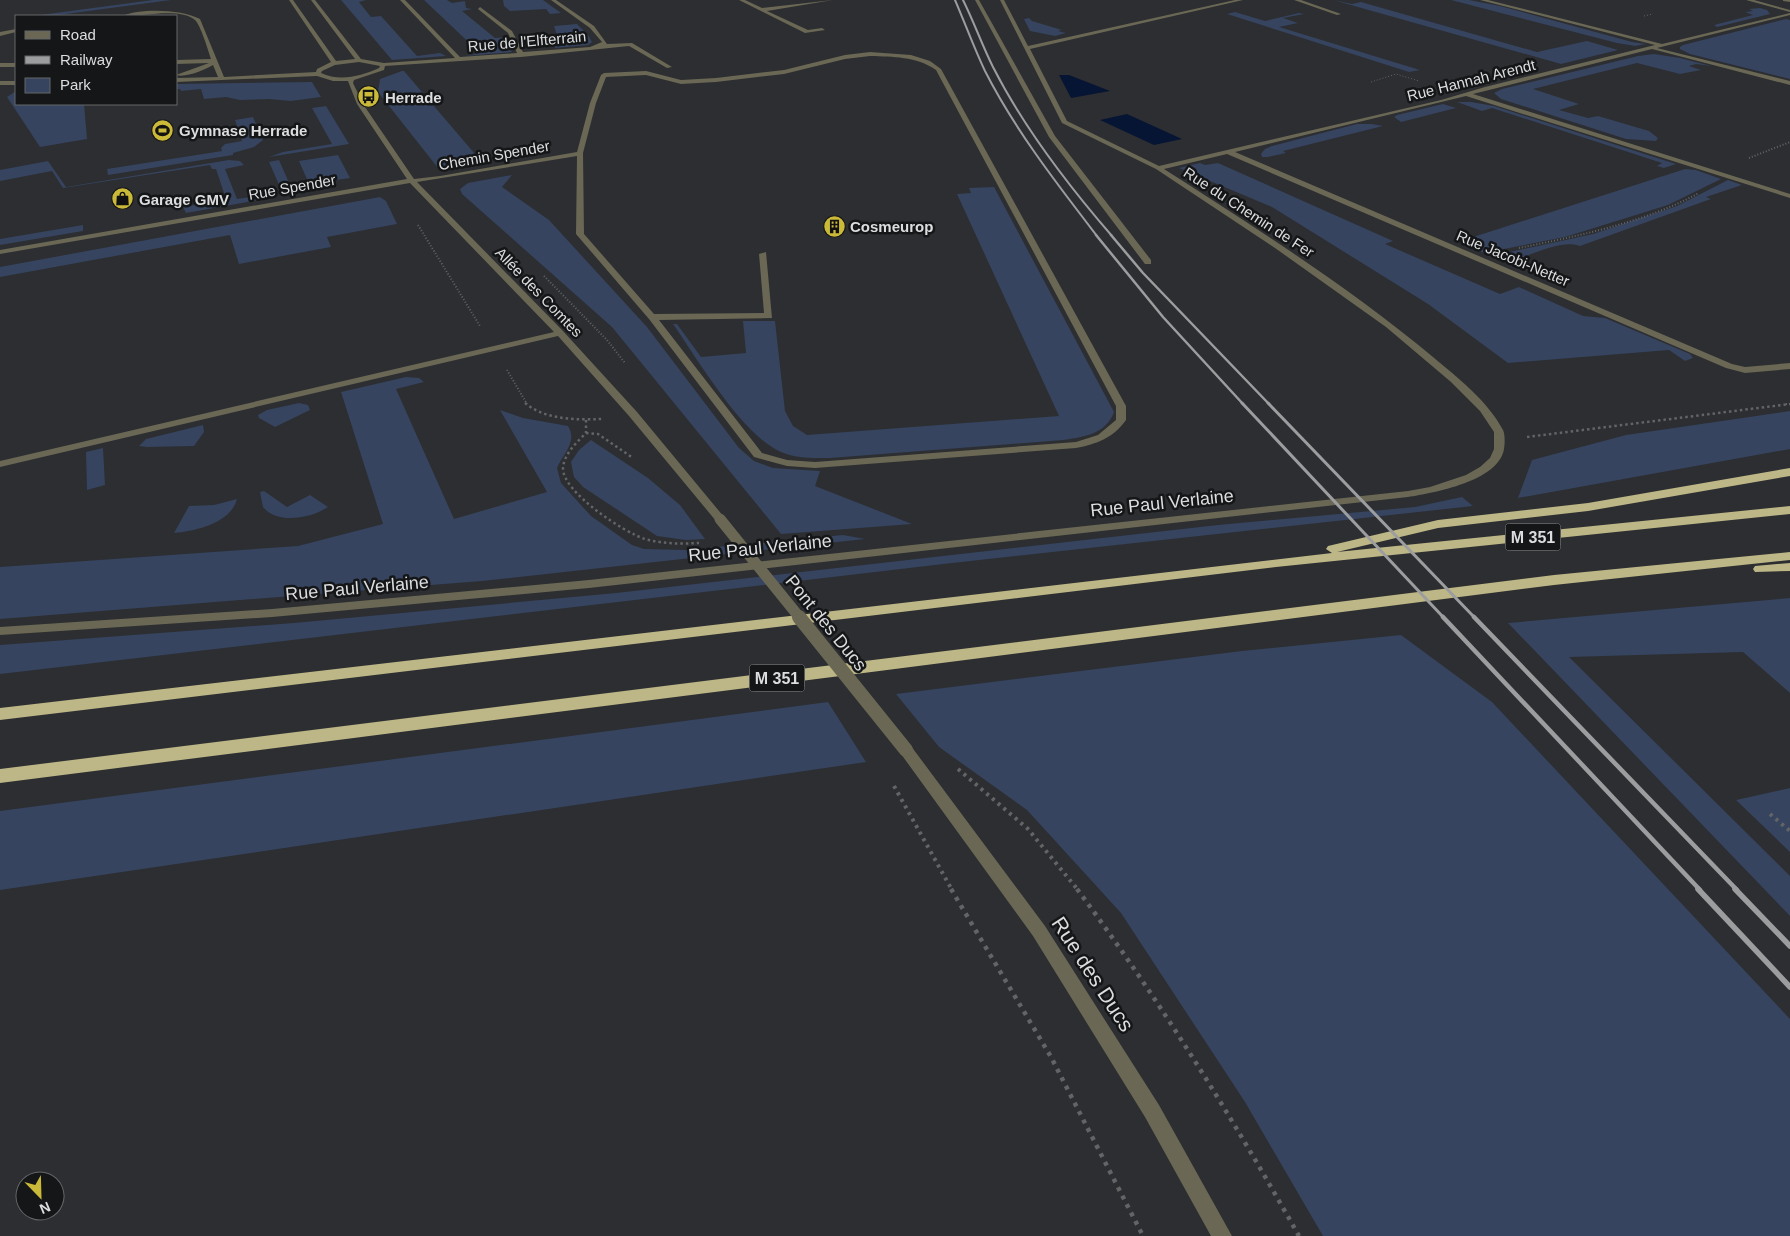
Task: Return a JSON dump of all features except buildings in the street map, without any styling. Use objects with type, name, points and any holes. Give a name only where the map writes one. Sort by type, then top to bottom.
[{"type":"highway","points":[[1276,563],[1438,524],[1588,507],[1790,472]]},
{"type":"highway","name":"M 351","points":[[0,714],[1276,563],[1790,510]]},
{"type":"highway","name":"M 351","points":[[0,776],[1554,580],[1790,556]]},
{"type":"highway","points":[[1554,580],[1790,568]]},
{"type":"street","points":[[291,0],[334,63]]},
{"type":"street","points":[[313,0],[359,60]]},
{"type":"street","points":[[402,0],[459,59]]},
{"type":"street","name":"Rue de l'Elfterrain","points":[[383,64],[521,55],[600,46],[605,43],[604,39],[592,27],[552,0]]},
{"type":"street","points":[[741,0],[807,32],[822,30]]},
{"type":"street","points":[[762,10],[831,0]]},
{"type":"street","points":[[977,0],[1052,137],[1148,262]]},
{"type":"street","name":"Rue du Chemin de Fer","points":[[1002,0],[1064,122],[1158,168],[1261,235],[1389,325],[1454,380],[1484,409],[1499,432],[1499,441]]},
{"type":"street","points":[[1027,48],[1241,0]]},
{"type":"street","points":[[1296,0],[1339,14]]},
{"type":"street","points":[[1482,0],[1662,45]]},
{"type":"street","points":[[1748,0],[1790,13]]},
{"type":"street","points":[[1768,0],[1790,6]]},
{"type":"street","points":[[1785,0],[1790,1]]},
{"type":"street","points":[[480,8],[510,32],[521,55]]},
{"type":"street","points":[[139,15],[168,13],[194,17],[198,20],[222,79]]},
{"type":"street","name":"Rue Hannah Arendt","points":[[1158,168],[1790,13]]},
{"type":"street","points":[[0,34],[15,32]]},
{"type":"street","points":[[600,46],[630,44],[669,67]]},
{"type":"street","points":[[1651,48],[1790,83]]},
{"type":"street","points":[[857,55],[901,55],[928,62],[938,69],[1121,406],[1121,420],[1106,436],[1094,442],[1076,445],[815,465],[787,463],[758,455],[652,317],[580,234],[580,153],[593,103],[604,75],[646,73],[680,82],[725,80],[784,72],[857,55]]},
{"type":"street","points":[[178,80],[318,74],[330,78],[351,78],[382,69],[383,64],[359,60],[334,63],[319,70],[318,74]]},
{"type":"street","points":[[178,62],[216,61]]},
{"type":"street","points":[[178,75],[204,68],[216,61]]},
{"type":"street","points":[[0,65],[15,65]]},
{"type":"street","name":"Allée des Comtes","points":[[351,78],[350,82],[360,104],[412,181],[560,333],[633,414],[720,519]]},
{"type":"street","points":[[0,83],[15,83]]},
{"type":"street","points":[[1466,94],[1790,196]]},
{"type":"street","name":"Rue Jacobi-Netter","points":[[1229,152],[1729,366],[1745,370],[1790,366]]},
{"type":"street","name":"Chemin Spender","points":[[412,181],[446,177],[580,153]]},
{"type":"street","name":"Rue Spender","points":[[0,252],[412,181]]},
{"type":"street","points":[[652,317],[769,316],[763,254]]},
{"type":"street","points":[[0,464],[560,333]]},
{"type":"street","name":"Rue Paul Verlaine","points":[[0,631],[272,613],[589,584],[1408,494],[1451,484],[1484,469],[1495,459],[1499,449],[1499,441]]},
{"type":"street","name":"Pont des Ducs","points":[[720,519],[906,750]]},
{"type":"street","name":"Rue des Ducs","points":[[906,750],[1044,940],[1152,1111],[1222,1236]]},
{"type":"path","points":[[1475,257],[1577,236],[1670,207],[1692,198],[1728,176],[1744,161],[1790,142]]},
{"type":"path","points":[[417,224],[481,329]]},
{"type":"path","points":[[503,363],[525,402],[532,409],[549,414],[586,420],[586,433],[573,448],[563,468],[564,476],[574,490],[639,537],[656,542],[700,543]]},
{"type":"path","points":[[1499,441],[1790,404]]},
{"type":"path","points":[[952,765],[1014,816],[1037,839],[1070,882],[1140,980],[1219,1101],[1299,1236]]},
{"type":"path","points":[[892,782],[968,918],[1051,1057],[1143,1236]]},
{"type":"path","points":[[1770,814],[1790,831]]},
{"type":"green space","points":[[153,0],[171,0],[58,15],[40,15]]},
{"type":"green space","points":[[341,0],[366,0],[359,2],[371,17],[381,16],[417,56],[440,53],[446,56],[392,60]]},
{"type":"green space","points":[[424,0],[447,0],[452,3],[465,1],[466,8],[472,9],[462,11],[495,38],[508,37],[515,50],[512,52],[465,56],[480,53]]},
{"type":"green space","points":[[503,0],[543,0],[561,13],[550,14],[546,9],[510,11],[504,6]]},
{"type":"green space","points":[[1333,0],[1352,4],[1361,2],[1537,52],[1587,41],[1618,50],[1561,64]]},
{"type":"green space","points":[[1451,0],[1469,0],[1500,6],[1632,42],[1646,44],[1635,46],[1617,43]]},
{"type":"green space","points":[[1760,8],[1767,10],[1770,14],[1717,27],[1714,25],[1753,15],[1745,12],[1753,11],[1749,9]]},
{"type":"green space","points":[[1235,12],[1265,21],[1299,13],[1304,14],[1283,18],[1298,23],[1279,27],[1420,70],[1409,72],[1227,14]]},
{"type":"green space","points":[[1029,18],[1032,21],[1066,33],[1055,36],[1030,31],[1024,19]]},
{"type":"green space","points":[[1786,19],[1790,20],[1790,79],[1690,54],[1680,49],[1683,45]]},
{"type":"green space","points":[[577,24],[587,34],[557,36],[554,26]]},
{"type":"green space","points":[[588,35],[592,42],[588,45],[555,48],[554,44],[558,43],[557,38]]},
{"type":"green space","points":[[1654,54],[1711,66],[1696,64],[1689,66],[1701,70],[1680,74],[1637,63],[1533,89],[1579,104],[1559,110],[1588,118],[1598,116],[1649,131],[1658,138],[1656,141],[1626,139],[1501,99],[1494,93],[1502,89],[1638,56]]},
{"type":"green space","points":[[404,71],[481,161],[438,168],[378,92],[380,79]]},
{"type":"green space","points":[[312,82],[321,97],[291,101],[269,99],[240,100],[226,97],[204,99],[201,89],[181,91],[178,89],[178,84]]},
{"type":"green space","points":[[15,92],[15,105],[84,105],[87,139],[40,147],[7,97]]},
{"type":"green space","points":[[1457,102],[1471,102],[1494,106],[1676,164],[1664,168],[1657,166],[1662,163],[1492,108],[1482,111]]},
{"type":"green space","points":[[1443,104],[1456,108],[1401,122],[1394,117],[1397,115]]},
{"type":"green space","points":[[326,106],[349,144],[269,157],[283,152],[332,144],[312,108]]},
{"type":"green space","points":[[253,117],[263,140],[254,147],[233,153],[233,155],[108,175],[107,169],[222,151],[221,148],[225,144],[242,141],[235,120]]},
{"type":"green space","points":[[1357,124],[1383,126],[1283,151],[1286,153],[1268,157],[1262,157],[1261,154],[1265,149],[1272,146]]},
{"type":"green space","points":[[338,155],[350,178],[309,184],[299,161]]},
{"type":"green space","points":[[229,160],[240,161],[244,165],[225,169],[237,199],[257,196],[259,200],[186,213],[183,207],[226,199],[216,169],[212,169],[210,165],[63,188],[52,171],[0,181],[0,170],[48,161],[66,187]]},
{"type":"green space","points":[[279,160],[294,194],[284,196],[269,162]]},
{"type":"green space","points":[[1200,163],[1205,165],[1218,163],[1393,241],[1385,244],[1500,294],[1519,287],[1583,316],[1605,318],[1690,354],[1693,358],[1685,361],[1669,350],[1508,363],[1428,304],[1272,207],[1179,168]]},
{"type":"green space","points":[[1685,169],[1696,170],[1721,179],[1668,205],[1565,237],[1484,253],[1461,241]]},
{"type":"green space","points":[[512,175],[502,187],[549,220],[647,327],[739,448],[754,461],[773,468],[820,471],[815,486],[912,524],[781,534],[612,327],[462,194],[460,189],[468,183]]},
{"type":"green space","points":[[1728,180],[1742,185],[1706,197],[1711,199],[1580,246],[1573,244],[1555,246],[1509,263],[1491,256],[1593,234],[1677,206]]},
{"type":"green space","points":[[994,187],[1114,412],[1106,425],[1086,436],[1063,440],[830,458],[793,456],[781,452],[766,443],[736,414],[673,324],[677,324],[701,357],[746,353],[743,321],[775,321],[785,411],[793,426],[807,435],[1059,416],[957,194],[971,193],[969,188]]},
{"type":"green space","points":[[380,197],[386,201],[397,224],[327,237],[331,247],[239,264],[230,235],[0,277],[0,267]]},
{"type":"green space","points":[[83,225],[83,231],[0,245],[0,239]]},
{"type":"green space","points":[[406,377],[419,378],[424,382],[396,389],[454,519],[547,492],[500,410],[523,418],[568,426],[571,432],[570,443],[557,468],[561,483],[591,516],[632,545],[644,549],[685,550],[843,535],[865,539],[482,581],[0,619],[0,567],[298,546],[383,524],[341,392]]},
{"type":"green space","points":[[299,403],[308,405],[310,410],[275,427],[259,418],[258,415],[267,410]]},
{"type":"green space","points":[[1790,411],[1790,449],[1518,498],[1532,460],[1626,435]]},
{"type":"green space","points":[[203,425],[204,432],[194,446],[139,446],[146,439]]},
{"type":"green space","points":[[591,440],[648,478],[680,505],[705,539],[686,540],[657,536],[583,487],[574,477],[571,462],[579,450]]},
{"type":"green space","points":[[103,448],[105,485],[87,490],[86,452]]},
{"type":"green space","points":[[264,491],[287,507],[310,495],[328,507],[304,517],[286,518],[277,516],[269,513],[263,507],[260,492]]},
{"type":"green space","points":[[1462,497],[1473,506],[952,563],[0,674],[0,645],[294,623],[616,593],[1218,525],[1415,507]]},
{"type":"green space","points":[[237,499],[228,514],[220,520],[202,528],[174,533],[189,506],[214,505]]},
{"type":"green space","points":[[1790,598],[1790,693],[1743,652],[1569,657],[1790,876],[1790,916],[1508,623]]},
{"type":"green space","points":[[1401,635],[1492,702],[1790,1019],[1790,1236],[1323,1236],[1245,1102],[1121,913],[1027,810],[939,747],[896,694],[1242,651]]},
{"type":"green space","points":[[828,702],[866,762],[0,890],[0,811]]},
{"type":"green space","points":[[1790,788],[1790,852],[1736,800]]},
{"type":"shaded area","points":[[1059,75],[1069,75],[1110,91],[1071,98]]},
{"type":"shaded area","points":[[1127,114],[1182,139],[1154,145],[1100,120]]},
{"type":"railway","points":[[955,0],[985,71],[997,93],[1023,135],[1097,236]]},
{"type":"railway","points":[[963,0],[993,67],[1018,112],[1047,155],[1112,236]]},
{"type":"railway","points":[[1096,235],[1163,317],[1243,404]]},
{"type":"railway","points":[[1111,235],[1143,273],[1269,404]]},
{"type":"railway","points":[[1242,403],[1444,618]]},
{"type":"railway","points":[[1268,403],[1475,618]]},
{"type":"railway","points":[[1443,617],[1700,890]]},
{"type":"railway","points":[[1474,617],[1737,890]]},
{"type":"railway","points":[[1698,889],[1790,987]]},
{"type":"railway","points":[[1735,889],[1790,946]]},
{"type":"place","name":"Herrade","points":[[369,97]]},
{"type":"place","name":"Gymnase Herrade","points":[[163,130]]},
{"type":"place","name":"Garage GMV","points":[[123,199]]},
{"type":"place","name":"Cosmeurop","points":[[834,226]]}]
